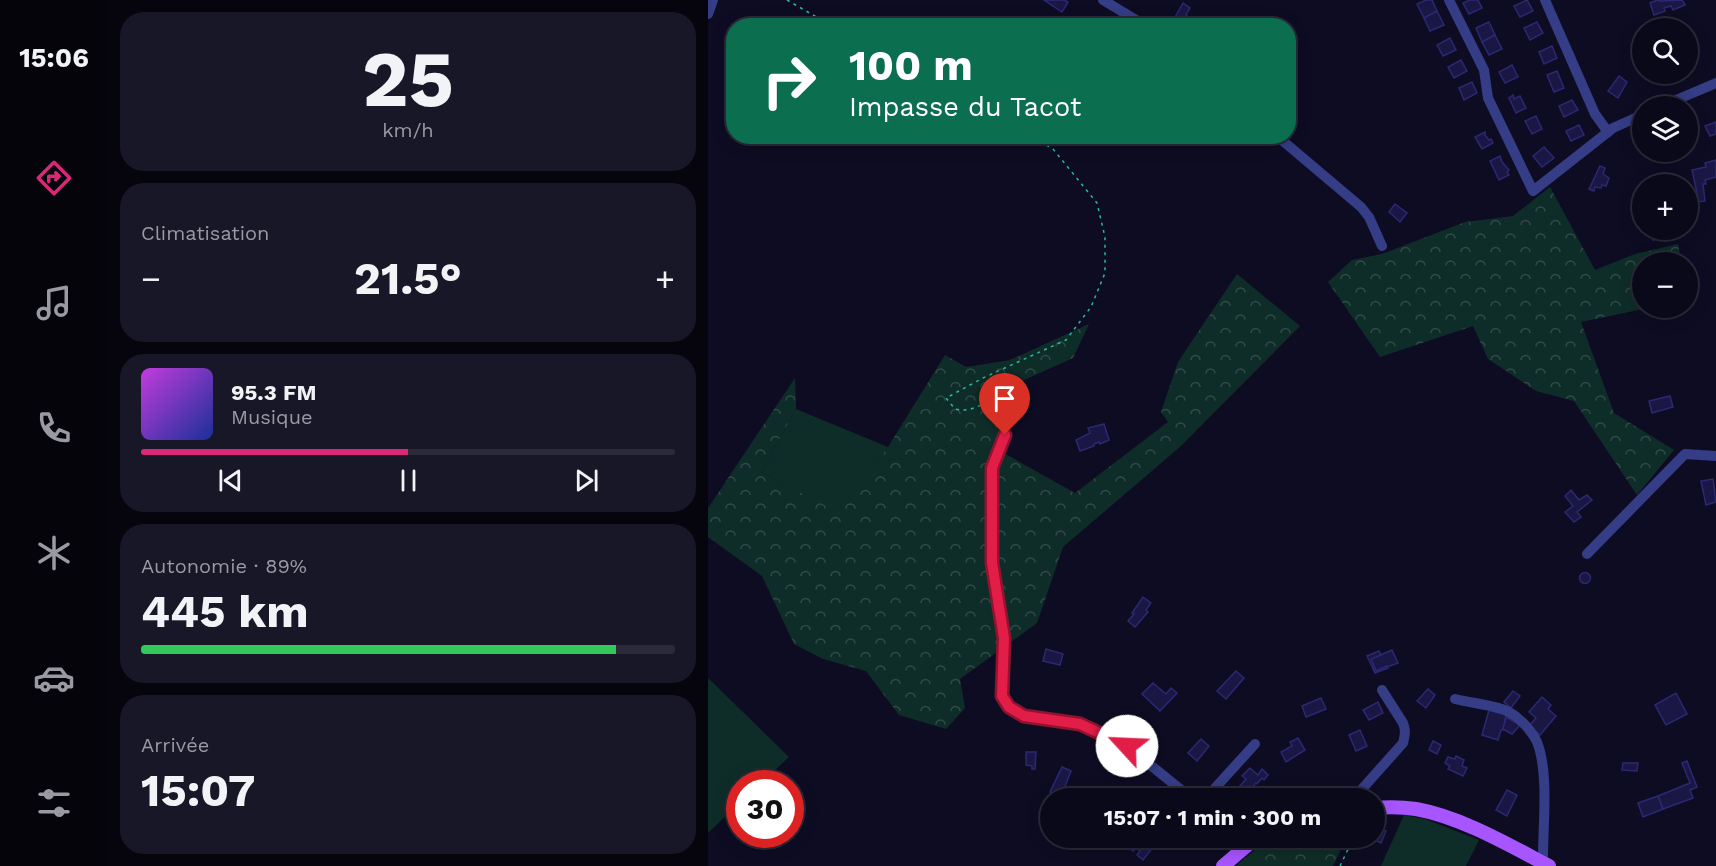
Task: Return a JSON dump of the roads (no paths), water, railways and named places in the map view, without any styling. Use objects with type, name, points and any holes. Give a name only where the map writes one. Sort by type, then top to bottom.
[{"type":"main road","points":[[1385,808],[1418,810],[1443,816],[1487,835],[1544,865]]},
{"type":"main road","points":[[1223,866],[1239,848]]},
{"type":"street","points":[[708,14],[713,0]]},
{"type":"street","points":[[1103,0],[1133,18]]},
{"type":"street","points":[[1449,0],[1484,70],[1488,98],[1533,191],[1613,128],[1632,119]]},
{"type":"street","points":[[1545,0],[1595,114],[1608,132]]},
{"type":"street","points":[[1685,96],[1716,83]]},
{"type":"street","points":[[1286,144],[1361,207],[1369,217],[1382,246]]},
{"type":"street","points":[[1005,435],[992,468],[992,563],[1004,638],[1002,696],[1009,707],[1024,716],[1080,724],[1127,746],[1179,788]]},
{"type":"street","points":[[1587,554],[1685,454],[1716,456]]},
{"type":"street","points":[[1364,788],[1403,743],[1405,736],[1406,729],[1382,690]]},
{"type":"street","points":[[1455,699],[1510,712],[1529,731],[1538,746],[1544,788],[1544,865]]},
{"type":"street","points":[[1215,788],[1255,744]]}]
